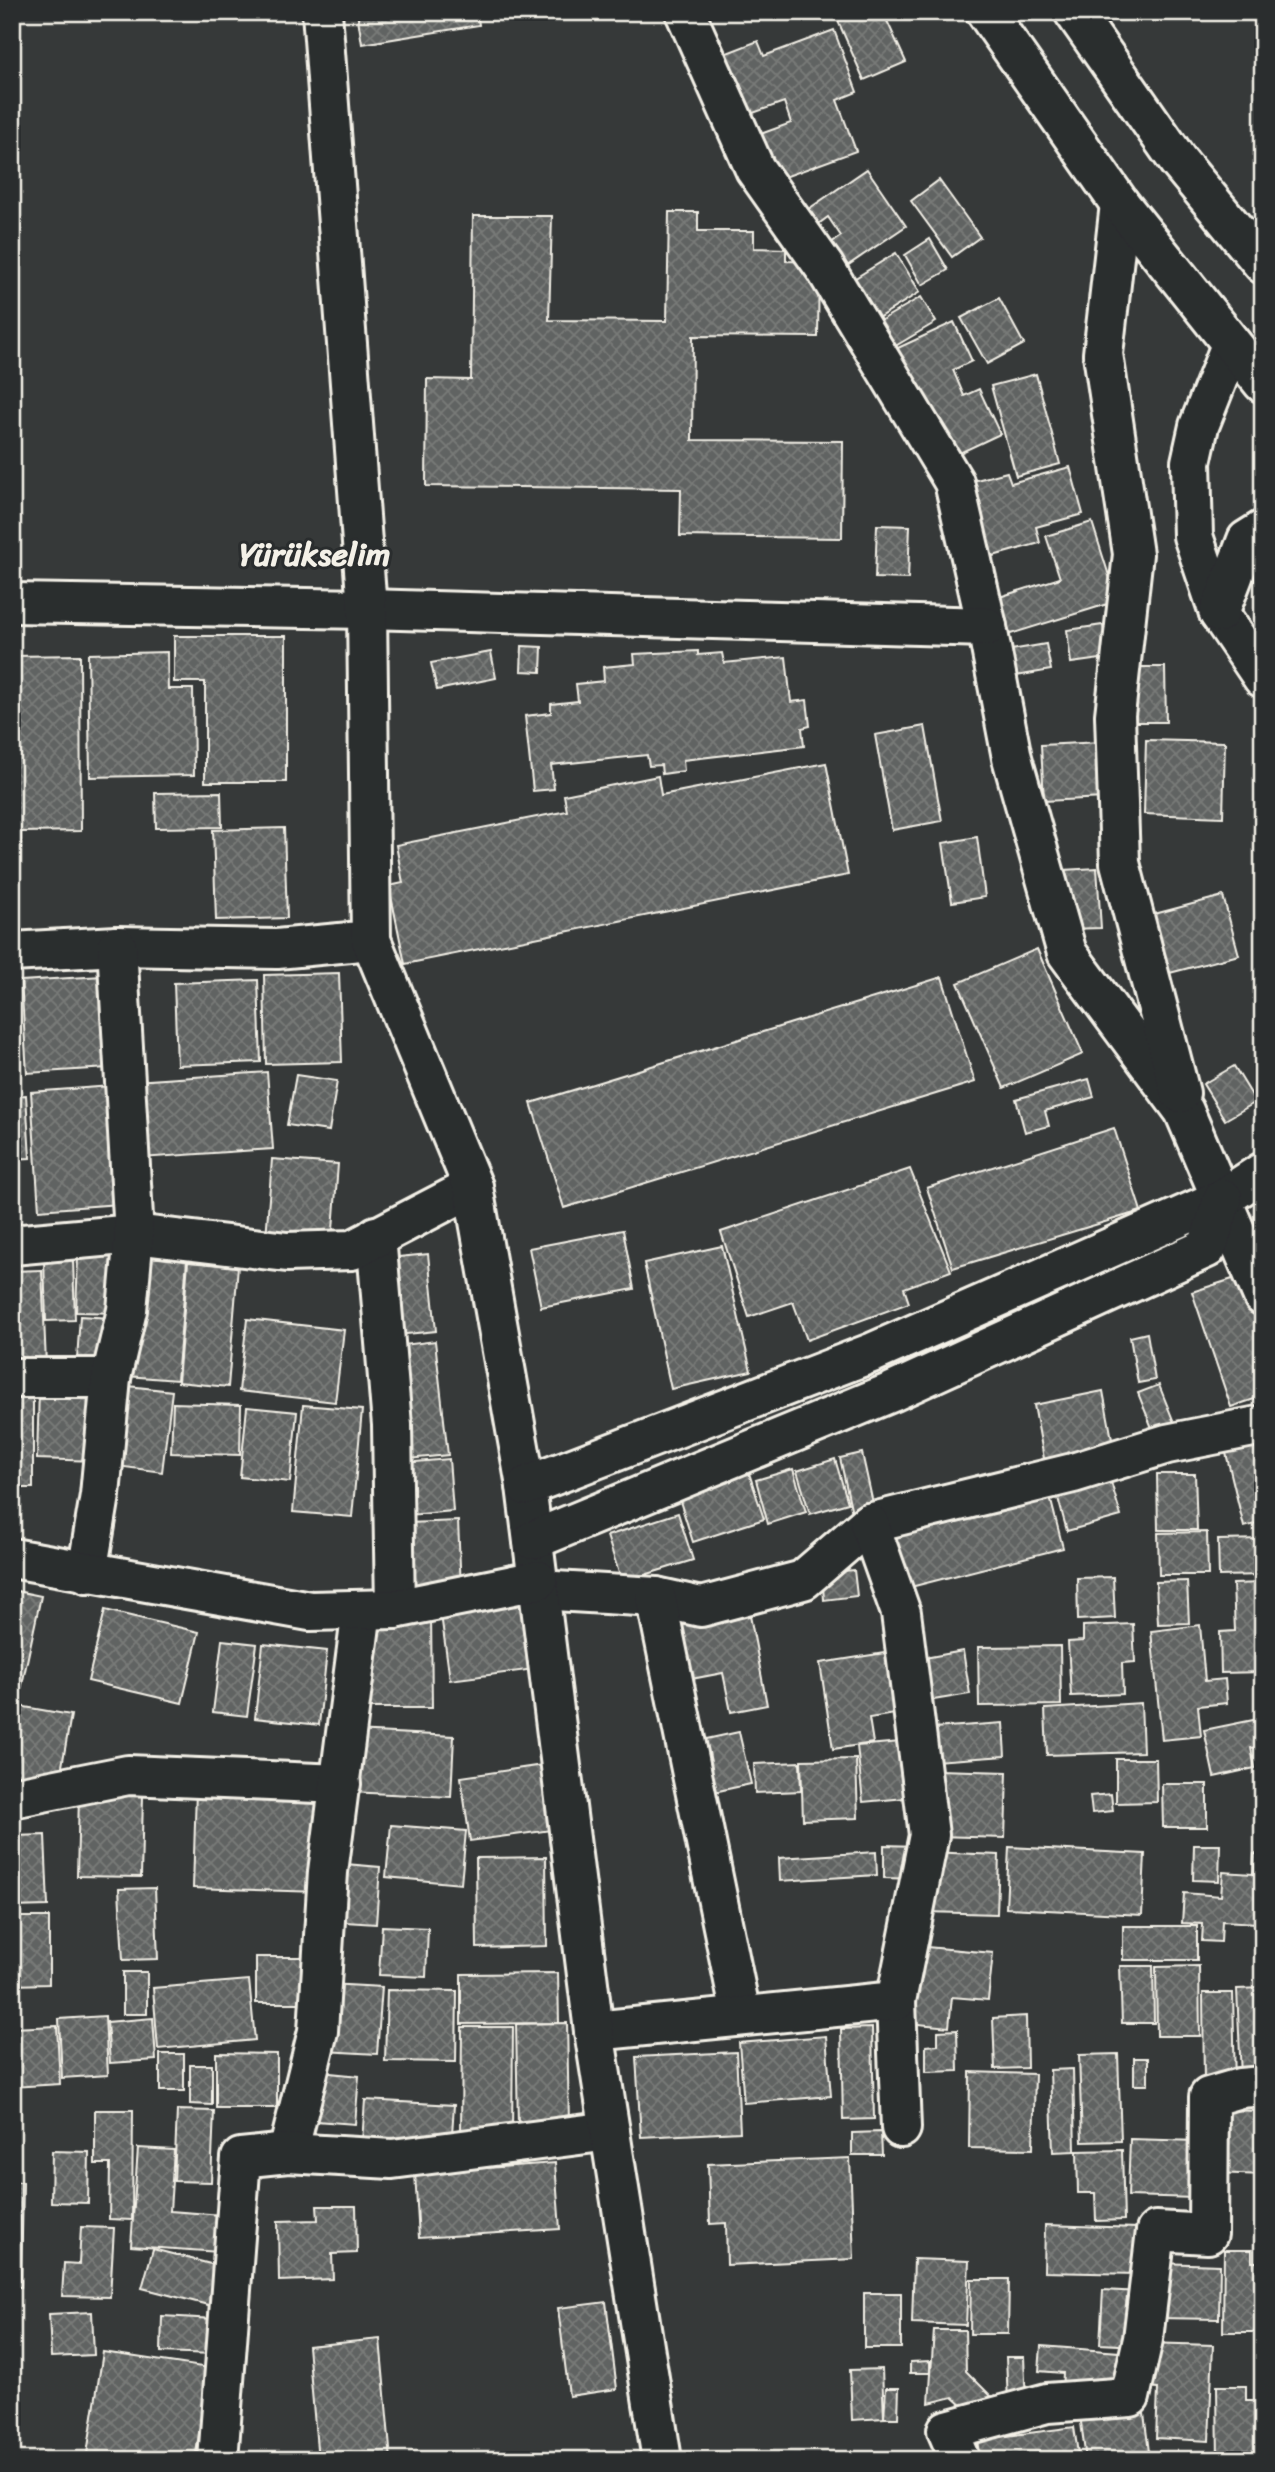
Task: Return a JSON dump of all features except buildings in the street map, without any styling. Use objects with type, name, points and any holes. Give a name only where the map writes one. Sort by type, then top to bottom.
[{"type":"street","points":[[322,12],[367,609],[371,940],[473,1187],[526,1486],[594,2031],[663,2460]]},
{"type":"street","points":[[685,12],[755,169],[825,268],[954,482],[987,626],[1012,758],[1067,953],[1185,1111]]},
{"type":"street","points":[[986,12],[1120,204],[1263,383]]},
{"type":"street","points":[[1074,12],[1178,161],[1263,264]]},
{"type":"street","points":[[1120,204],[1103,354],[1133,554],[1115,715],[1120,863],[1185,1111],[1263,1296]]},
{"type":"street","points":[[1231,345],[1199,426],[1191,462],[1193,536],[1219,613],[1263,678]]},
{"type":"street","points":[[1219,613],[1247,540],[1263,530]]},
{"type":"street","points":[[12,603],[367,609],[987,626]]},
{"type":"street","points":[[12,952],[117,946],[277,949],[371,940]]},
{"type":"street","points":[[87,1573],[100,1495],[111,1378],[127,1310],[134,1234],[117,946]]},
{"type":"street","points":[[526,1486],[874,1352],[1223,1198],[1263,1172]]},
{"type":"street","points":[[12,1245],[134,1234],[287,1252],[352,1250],[473,1187]]},
{"type":"street","points":[[533,1540],[892,1392],[1207,1248],[1223,1198]]},
{"type":"street","points":[[288,2153],[317,2031],[328,1872],[341,1784],[378,1609],[392,1425],[376,1236]]},
{"type":"street","points":[[12,1378],[111,1378]]},
{"type":"street","points":[[12,1558],[310,1611],[378,1609],[538,1585],[656,1597],[701,1607],[803,1580],[869,1523],[1073,1473],[1167,1444],[1263,1425]]},
{"type":"street","points":[[869,1523],[901,1612],[929,1835],[896,2001],[901,2128]]},
{"type":"street","points":[[656,1597],[741,2015]]},
{"type":"street","points":[[12,1798],[128,1774],[341,1784]]},
{"type":"street","points":[[594,2031],[896,2001]]},
{"type":"street","points":[[960,2460],[947,2430],[1047,2403],[1130,2396],[1143,2339],[1156,2231],[1208,2234],[1209,2097],[1240,2088],[1263,2086]]},
{"type":"street","points":[[218,2460],[241,2158],[288,2153],[392,2159],[610,2131]]},
{"type":"district","name":"Yürükselim","points":[[315,554]]}]
